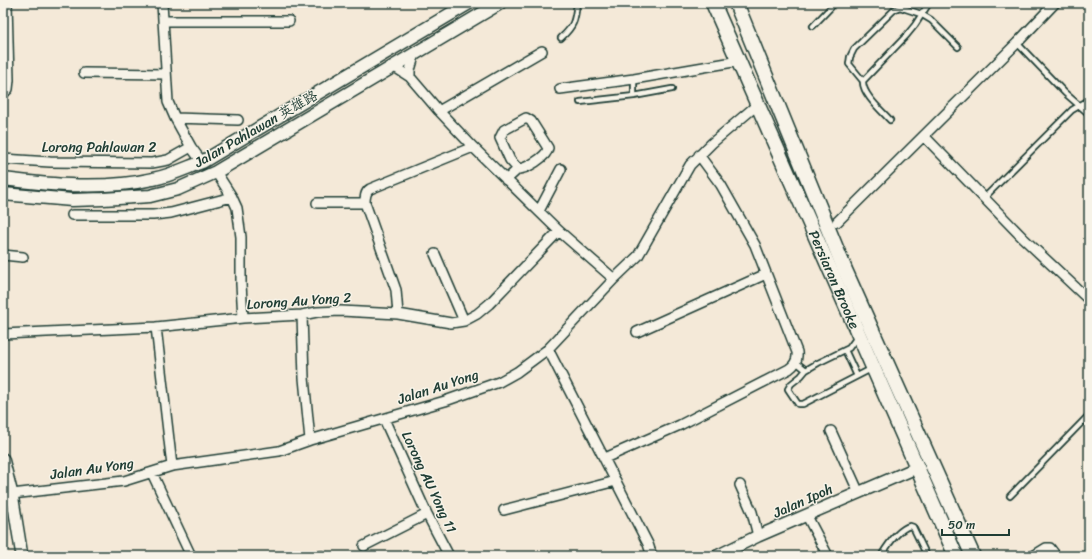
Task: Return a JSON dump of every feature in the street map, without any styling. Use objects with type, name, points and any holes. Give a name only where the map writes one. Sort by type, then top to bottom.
[{"type":"main road","name":"Jalan Pahlawan 英雄路","points":[[3,179],[90,186],[112,185],[153,179],[202,162],[469,3]]},
{"type":"main road","name":"Jalan Pahlawan 英雄路","points":[[3,194],[72,200],[103,200],[150,196],[178,189],[216,172],[500,3]]},
{"type":"main road","name":"Persiaran Brooke","points":[[713,3],[833,277],[849,293],[973,556]]},
{"type":"main road","name":"Persiaran Brooke","points":[[736,3],[845,270],[859,333],[916,468],[956,556]]},
{"type":"street","points":[[3,94],[8,89],[9,80],[7,3]]},
{"type":"street","points":[[162,3],[168,102],[191,147],[202,162]]},
{"type":"street","points":[[837,222],[1017,43],[1055,3]]},
{"type":"street","points":[[163,20],[289,21]]},
{"type":"street","points":[[439,112],[542,50]]},
{"type":"street","points":[[410,77],[410,70],[415,53]]},
{"type":"street","points":[[560,89],[634,79],[739,61]]},
{"type":"street","points":[[393,66],[410,77],[472,148],[559,231],[614,279]]},
{"type":"street","points":[[84,73],[166,74]]},
{"type":"street","name":"Jalan Au Yong","points":[[12,494],[124,481],[172,466],[279,451],[310,440],[445,401],[499,382],[517,372],[548,350],[614,279],[638,256],[690,165],[712,143],[757,105]]},
{"type":"street","points":[[175,118],[238,120]]},
{"type":"street","points":[[506,180],[518,169],[524,169],[548,152],[548,148],[531,121],[526,118],[504,130],[500,138],[510,160],[518,169]]},
{"type":"street","points":[[924,136],[1023,238],[1089,300]]},
{"type":"street","name":"Lorong Pahlawan 2","points":[[3,159],[50,162],[152,163],[168,160],[191,147]]},
{"type":"street","points":[[398,314],[396,290],[365,203],[365,197],[370,189],[472,148]]},
{"type":"street","points":[[605,458],[680,424],[789,369],[796,362],[797,352],[755,246],[725,191],[699,155]]},
{"type":"street","points":[[539,211],[561,169]]},
{"type":"street","points":[[216,172],[232,197],[237,208],[241,237],[243,318]]},
{"type":"street","points":[[72,215],[164,214],[232,197]]},
{"type":"street","points":[[317,203],[365,203]]},
{"type":"street","name":"Lorong Au Yong 2","points":[[3,334],[156,327],[243,318],[302,315],[317,312],[341,311],[398,314],[451,323],[464,321],[477,314],[489,304],[559,231]]},
{"type":"street","points":[[435,254],[464,321]]},
{"type":"street","points":[[3,255],[23,256]]},
{"type":"street","points":[[637,332],[766,274]]},
{"type":"street","points":[[302,315],[304,378],[310,440]]},
{"type":"street","points":[[156,327],[172,466]]},
{"type":"street","points":[[548,350],[605,458],[648,544],[652,556]]},
{"type":"street","name":"Lorong AU Yong 11","points":[[384,419],[427,514],[449,556]]},
{"type":"street","points":[[831,431],[859,493]]},
{"type":"street","points":[[3,459],[12,494],[22,556]]},
{"type":"street","name":"Jalan Ipoh","points":[[717,556],[758,536],[916,468]]},
{"type":"street","points":[[152,473],[191,556]]},
{"type":"street","points":[[504,510],[616,481]]},
{"type":"street","name":"Jalan Ipoh","points":[[740,484],[752,512],[758,536]]},
{"type":"street","points":[[364,546],[427,514]]},
{"type":"street","points":[[807,516],[828,556]]},
{"type":"street","points":[[1033,556],[1046,548],[1050,548],[1056,556]]},
{"type":"lane","points":[[561,38],[570,30],[575,21],[578,3]]},
{"type":"lane","points":[[812,26],[835,3]]},
{"type":"lane","points":[[863,81],[915,26],[929,3]]},
{"type":"lane","points":[[890,120],[867,94],[863,81],[849,64],[850,57],[854,49],[895,9],[900,7],[921,14],[931,20],[958,47]]},
{"type":"lane","points":[[1017,43],[1065,93],[1089,114]]},
{"type":"lane","points":[[634,79],[634,96]]},
{"type":"lane","points":[[580,102],[634,96],[672,88]]},
{"type":"lane","points":[[984,198],[1072,110],[1089,100]]},
{"type":"lane","points":[[859,333],[849,348],[806,370],[804,374],[788,387],[798,404],[801,405],[873,368]]},
{"type":"lane","points":[[845,350],[857,376]]},
{"type":"lane","points":[[796,362],[806,370]]},
{"type":"lane","points":[[1010,496],[1089,416]]},
{"type":"lane","points":[[881,556],[901,531],[910,526],[913,527],[928,556]]}]
